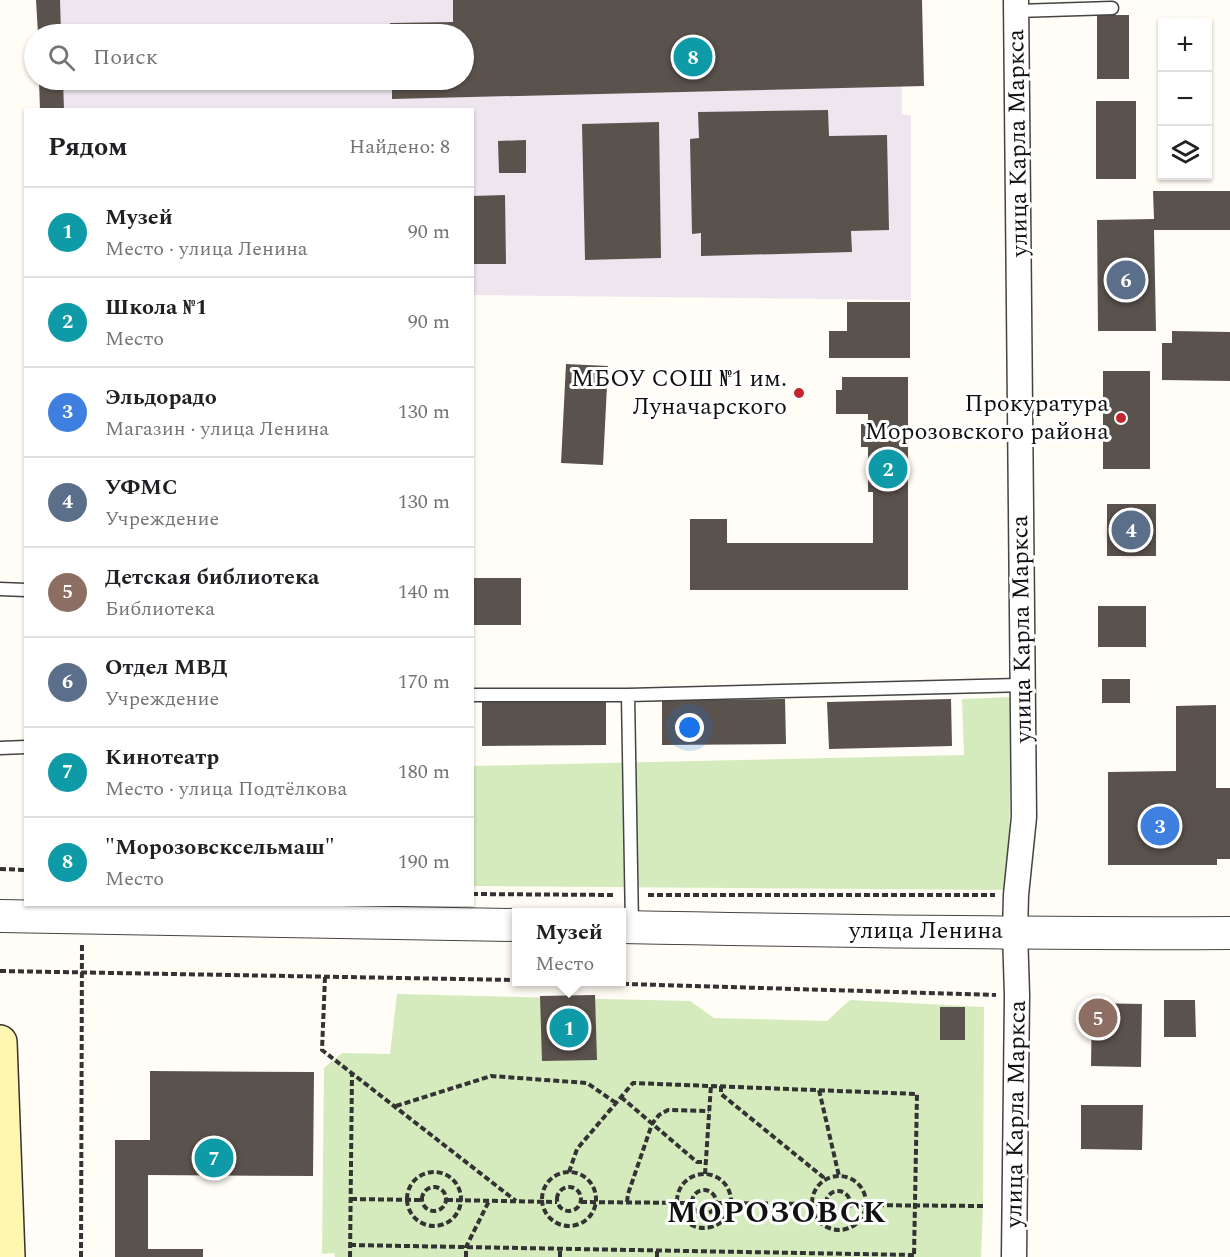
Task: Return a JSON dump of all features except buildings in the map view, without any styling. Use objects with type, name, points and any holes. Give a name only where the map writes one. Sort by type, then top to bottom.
[{"type":"main road","points":[[0,1042],[8,1257]]},
{"type":"street","name":"улица Карла Маркса","points":[[1014,1257],[1017,995],[1015,932],[1016,895],[1024,817],[1017,5]]},
{"type":"street","points":[[0,916],[512,925]]},
{"type":"street","name":"улица Ленина","points":[[627,927],[1075,934],[1230,933]]},
{"type":"lane","points":[[1017,5],[1112,8]]},
{"type":"lane","points":[[0,589],[24,590]]},
{"type":"lane","points":[[474,695],[628,695],[1023,685]]},
{"type":"lane","points":[[627,927],[631,895],[628,695]]},
{"type":"lane","points":[[0,748],[24,747]]},
{"type":"path","points":[[0,869],[24,870]]},
{"type":"path","points":[[474,894],[1016,895]]},
{"type":"path","points":[[81,1257],[82,918]]},
{"type":"path","points":[[0,971],[512,980]]},
{"type":"path","points":[[325,977],[322,1050],[516,1201]]},
{"type":"path","points":[[626,983],[1017,995]]},
{"type":"path","points":[[350,1257],[352,1073]]},
{"type":"path","points":[[395,1107],[491,1076],[587,1083],[616,1103]]},
{"type":"path","points":[[350,1245],[657,1251],[740,1255],[914,1256],[917,1094],[633,1083],[577,1149],[569,1172]]},
{"type":"path","points":[[705,1174],[711,1085]]},
{"type":"path","points":[[721,1086],[721,1094],[823,1177],[822,1181]]},
{"type":"path","points":[[819,1090],[839,1176]]},
{"type":"path","points":[[621,1096],[697,1162],[706,1162]]},
{"type":"path","points":[[627,1202],[652,1124],[658,1114],[668,1110],[709,1111]]},
{"type":"path","points":[[435,1172],[450,1178],[456,1184],[461,1200],[460,1208],[450,1221],[434,1226],[418,1220],[408,1207],[407,1200],[409,1190],[419,1177],[435,1172]]},
{"type":"path","points":[[569,1172],[584,1176],[589,1181],[596,1202],[590,1216],[584,1222],[569,1226],[561,1225],[548,1216],[542,1201],[549,1181],[562,1173],[569,1172]]},
{"type":"path","points":[[705,1174],[713,1175],[721,1180],[731,1194],[730,1210],[722,1221],[711,1227],[691,1224],[686,1220],[677,1203],[678,1194],[688,1179],[705,1174]]},
{"type":"path","points":[[839,1176],[848,1178],[861,1188],[866,1205],[857,1223],[838,1230],[820,1222],[812,1204],[816,1188],[822,1181],[839,1176]]},
{"type":"path","points":[[434,1187],[444,1192],[447,1200],[441,1209],[434,1211],[427,1209],[422,1203],[427,1189],[434,1187]]},
{"type":"path","points":[[566,1188],[573,1188],[579,1192],[581,1202],[576,1209],[569,1212],[562,1209],[557,1202],[559,1192],[566,1188]]},
{"type":"path","points":[[705,1189],[712,1192],[717,1203],[712,1211],[704,1214],[696,1211],[692,1199],[697,1192],[705,1189]]},
{"type":"path","points":[[839,1191],[849,1197],[851,1205],[847,1213],[838,1216],[830,1212],[826,1200],[831,1194],[839,1191]]},
{"type":"path","points":[[351,1199],[422,1200]]},
{"type":"path","points":[[447,1200],[557,1202]]},
{"type":"path","points":[[466,1257],[466,1247],[489,1201]]},
{"type":"path","points":[[581,1202],[692,1203]]},
{"type":"path","points":[[717,1203],[826,1204]]},
{"type":"path","points":[[851,1205],[983,1206]]},
{"type":"path","points":[[560,1249],[560,1257]]},
{"type":"path","points":[[657,1251],[657,1257]]},
{"type":"shaded area","points":[[43,0],[900,0],[902,114],[911,116],[911,300],[474,295],[474,108],[48,108],[47,90],[474,90],[474,24],[44,24]]},
{"type":"green space","points":[[1012,697],[1008,890],[474,886],[474,766],[964,755],[962,699]]},
{"type":"green space","points":[[397,994],[690,1001],[714,1018],[827,1021],[850,1000],[984,1007],[981,1257],[335,1257],[334,1253],[322,1254],[324,1068],[342,1053],[390,1054]]},
{"type":"place","name":"\"Морозовсксельмаш\"","points":[[693,57]]},
{"type":"place","name":"Отдел МВД","points":[[1126,280]]},
{"type":"place","name":"МБОУ СОШ №1 им. Луначарского","points":[[799,393]]},
{"type":"place","name":"Прокуратура Морозовского района","points":[[1121,418]]},
{"type":"place","name":"Школа №1","points":[[888,469]]},
{"type":"place","name":"УФМС","points":[[1131,530]]},
{"type":"place","name":"Эльдорадо","points":[[1160,826]]},
{"type":"place","name":"Детская библиотека","points":[[1098,1018]]},
{"type":"place","name":"Музей","points":[[569,1028]]},
{"type":"place","name":"Кинотеатр","points":[[214,1158]]},
{"type":"district","name":"МОРОЗОВСК","points":[[777,1213]]}]
